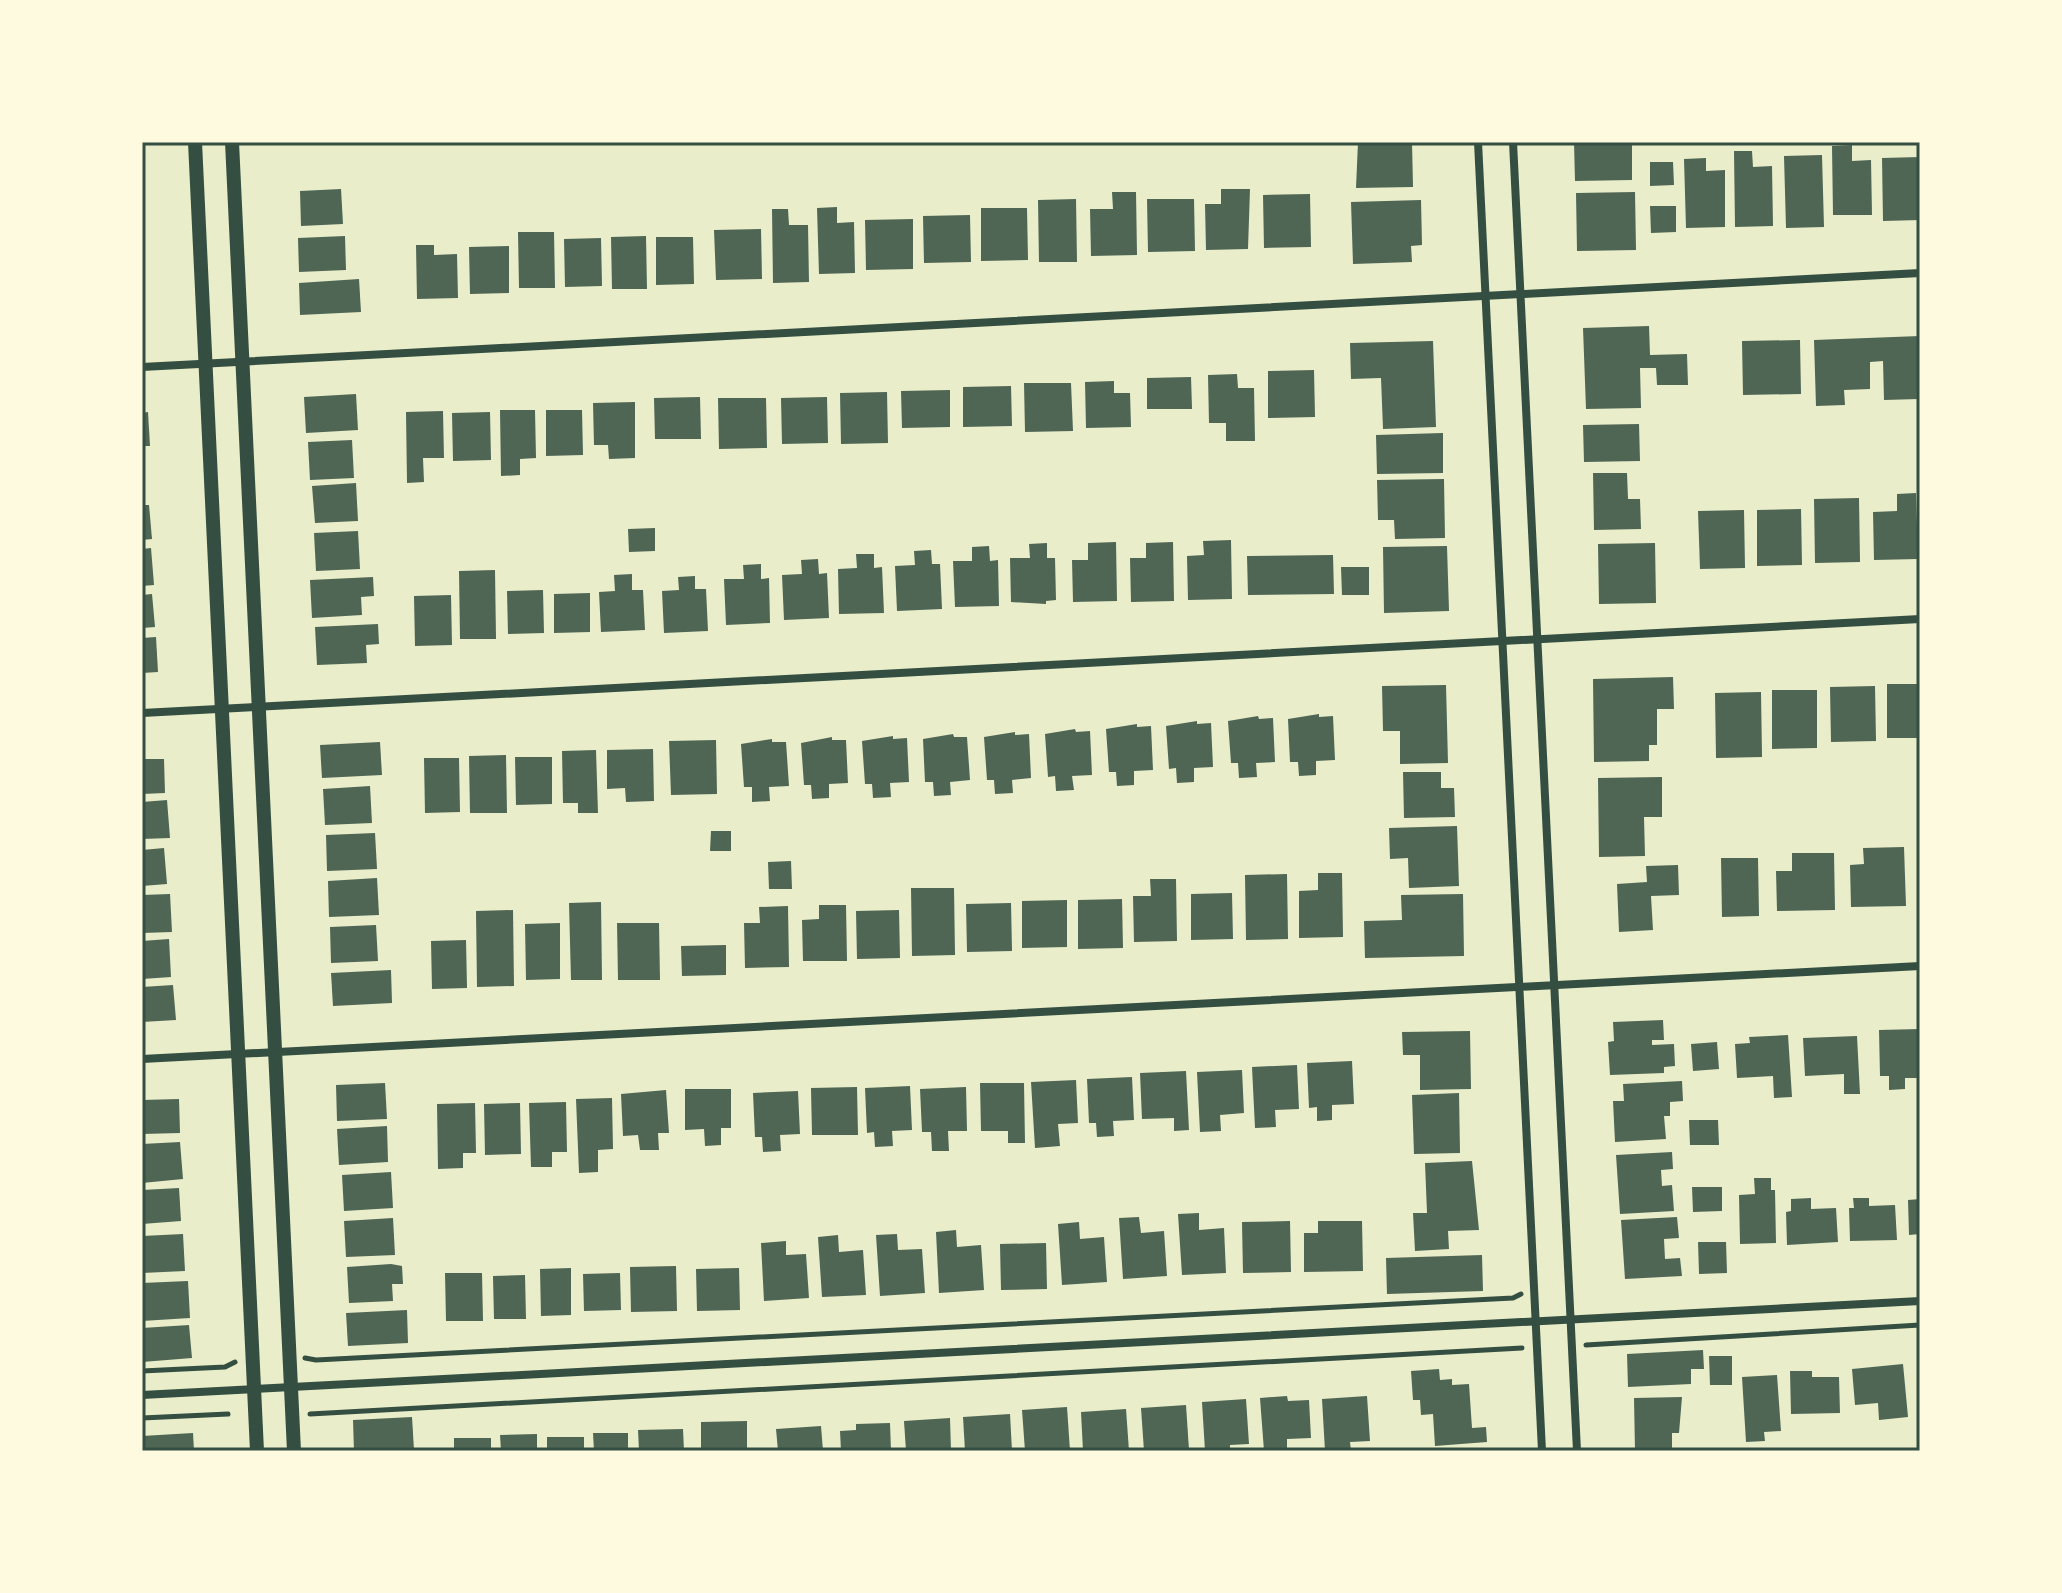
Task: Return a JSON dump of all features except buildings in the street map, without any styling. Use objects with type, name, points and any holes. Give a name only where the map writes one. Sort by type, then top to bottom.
[{"type":"street","points":[[195,142],[257,1451]]},
{"type":"street","points":[[232,142],[294,1451]]},
{"type":"street","points":[[1478,142],[1542,1451]]},
{"type":"street","points":[[1513,142],[1577,1451]]},
{"type":"street","points":[[142,367],[1920,273]]},
{"type":"street","points":[[142,713],[1920,619]]},
{"type":"street","points":[[142,1059],[1920,966]]},
{"type":"street","points":[[142,1395],[1920,1301]]},
{"type":"path","points":[[304,1358],[348,1359],[1513,1298],[1521,1294]]},
{"type":"path","points":[[1583,1347],[1593,1343],[1920,1325]]},
{"type":"path","points":[[305,1416],[351,1409],[1523,1348]]},
{"type":"path","points":[[142,1371],[225,1367],[237,1361]]},
{"type":"path","points":[[142,1418],[228,1414]]}]
